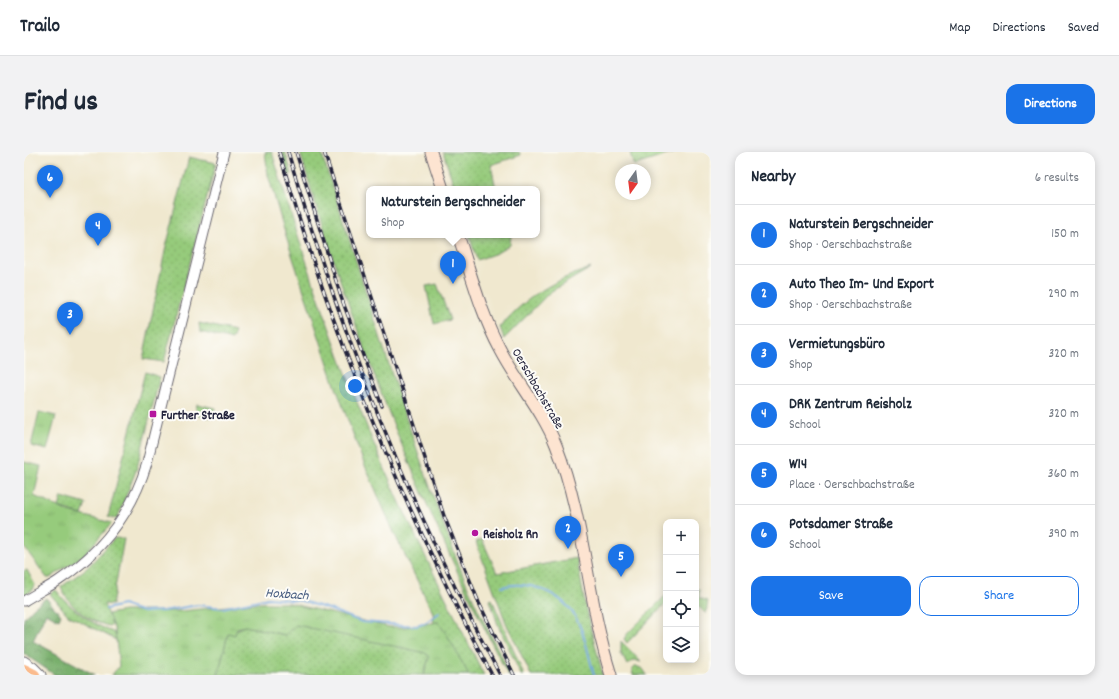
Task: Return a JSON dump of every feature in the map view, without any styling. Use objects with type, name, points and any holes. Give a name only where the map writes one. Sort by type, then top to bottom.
[{"type":"main road","points":[[431,152],[442,186]]},
{"type":"main road","name":"Oerschbachstraße","points":[[459,238],[499,347],[534,403],[556,445],[571,490],[598,627],[611,675]]},
{"type":"main road","points":[[24,670],[34,675]]},
{"type":"street","points":[[24,601],[35,596],[86,561],[115,529],[135,498],[147,463],[224,152]]},
{"type":"street","points":[[24,608],[35,596]]},
{"type":"street","points":[[24,662],[33,667],[41,675]]},
{"type":"green space","points":[[265,152],[272,152],[318,296],[371,437],[411,527],[484,675],[455,675],[436,650],[433,613],[395,535],[363,461],[335,385],[287,240],[268,175]]},
{"type":"green space","points":[[282,152],[285,152],[292,174],[288,175]]},
{"type":"green space","points":[[300,152],[321,152],[408,424],[446,532],[472,597],[511,675],[508,675],[447,548],[391,419],[342,287]]},
{"type":"green space","points":[[443,152],[519,152],[521,155],[491,165],[495,186],[454,186]]},
{"type":"green space","points":[[630,152],[676,152],[639,164],[633,164]]},
{"type":"green space","points":[[189,157],[216,163],[164,362],[143,359],[165,251]]},
{"type":"green space","points":[[470,238],[511,238],[510,245],[497,253],[477,260]]},
{"type":"green space","points":[[591,268],[550,292],[504,339],[500,327],[530,298],[564,278]]},
{"type":"green space","points":[[437,284],[450,320],[434,324],[426,286]]},
{"type":"green space","points":[[199,323],[235,331],[232,340],[200,332]]},
{"type":"green space","points":[[145,372],[160,377],[137,468],[117,519],[108,517]]},
{"type":"green space","points":[[197,404],[215,408],[213,418],[195,415]]},
{"type":"green space","points":[[39,412],[56,416],[47,450],[31,446]]},
{"type":"green space","points":[[24,462],[41,466],[34,496],[69,512],[112,523],[83,556],[50,578],[47,578],[24,547]]},
{"type":"green space","points":[[62,497],[86,504],[82,515],[59,507]]},
{"type":"green space","points":[[115,538],[124,539],[112,605],[104,604],[108,616],[112,615],[113,624],[110,626],[95,621],[74,607],[64,594],[61,587],[87,568]]},
{"type":"green space","points":[[482,539],[497,573],[577,558],[586,610],[603,675],[531,675],[506,623],[476,542]]},
{"type":"green space","points":[[27,570],[35,585],[33,590],[24,595],[24,571]]},
{"type":"green space","points":[[56,590],[75,610],[97,625],[115,633],[116,640],[68,615],[50,594]]},
{"type":"green space","points":[[46,598],[61,615],[59,620],[46,613],[33,641],[95,675],[55,675],[24,654],[24,618],[33,608]]},
{"type":"green space","points":[[663,598],[663,606],[627,643],[624,639],[627,634]]},
{"type":"green space","points":[[699,598],[708,601],[706,614],[699,607]]},
{"type":"green space","points":[[492,599],[524,675],[521,675],[498,625],[490,600]]},
{"type":"green space","points":[[255,603],[289,603],[389,627],[406,627],[438,622],[447,635],[469,675],[424,675],[429,657],[426,653],[296,625],[285,635],[245,626],[237,628],[235,635],[228,633],[218,675],[112,675],[119,666],[115,631],[108,614],[124,611],[182,611]]},
{"type":"green space","points":[[299,622],[426,653],[429,657],[424,675],[218,675],[228,633],[245,626],[285,635]]},
{"type":"green space","points":[[621,641],[641,662],[634,660],[627,665],[621,653]]},
{"type":"green space","points":[[636,666],[643,669],[647,675],[633,675],[632,670]]},
{"type":"waterway","name":"Hoxbach","points":[[502,587],[513,585],[535,587],[546,591],[565,604],[572,612],[581,628],[594,675]]},
{"type":"waterway","name":"Hoxbach","points":[[106,609],[123,605],[143,612],[163,611],[198,605],[222,608],[268,598],[301,601],[329,609],[362,622],[417,626],[425,623],[439,613]]},
{"type":"railway","points":[[279,152],[322,287],[372,419],[399,484],[429,549],[459,612],[492,675]]},
{"type":"railway","points":[[288,152],[308,220],[331,287],[354,353],[380,419],[437,549],[467,612],[500,675]]},
{"type":"railway","points":[[296,152],[341,297],[382,406]]},
{"type":"railway","points":[[324,152],[444,516],[479,603],[514,675]]},
{"type":"place","name":"Potsdamer Straße","points":[[50,198]]},
{"type":"place","name":"DRK Zentrum Reisholz","points":[[98,246]]},
{"type":"place","name":"Naturstein Bergschneider","points":[[453,284]]},
{"type":"place","name":"Vermietungsbüro","points":[[70,335]]},
{"type":"place","name":"Further Straße","points":[[153,414]]},
{"type":"place","name":"Reisholz Rn","points":[[475,533]]},
{"type":"place","name":"Auto Theo Im- Und Export","points":[[568,549]]},
{"type":"place","name":"W14","points":[[621,577]]}]
